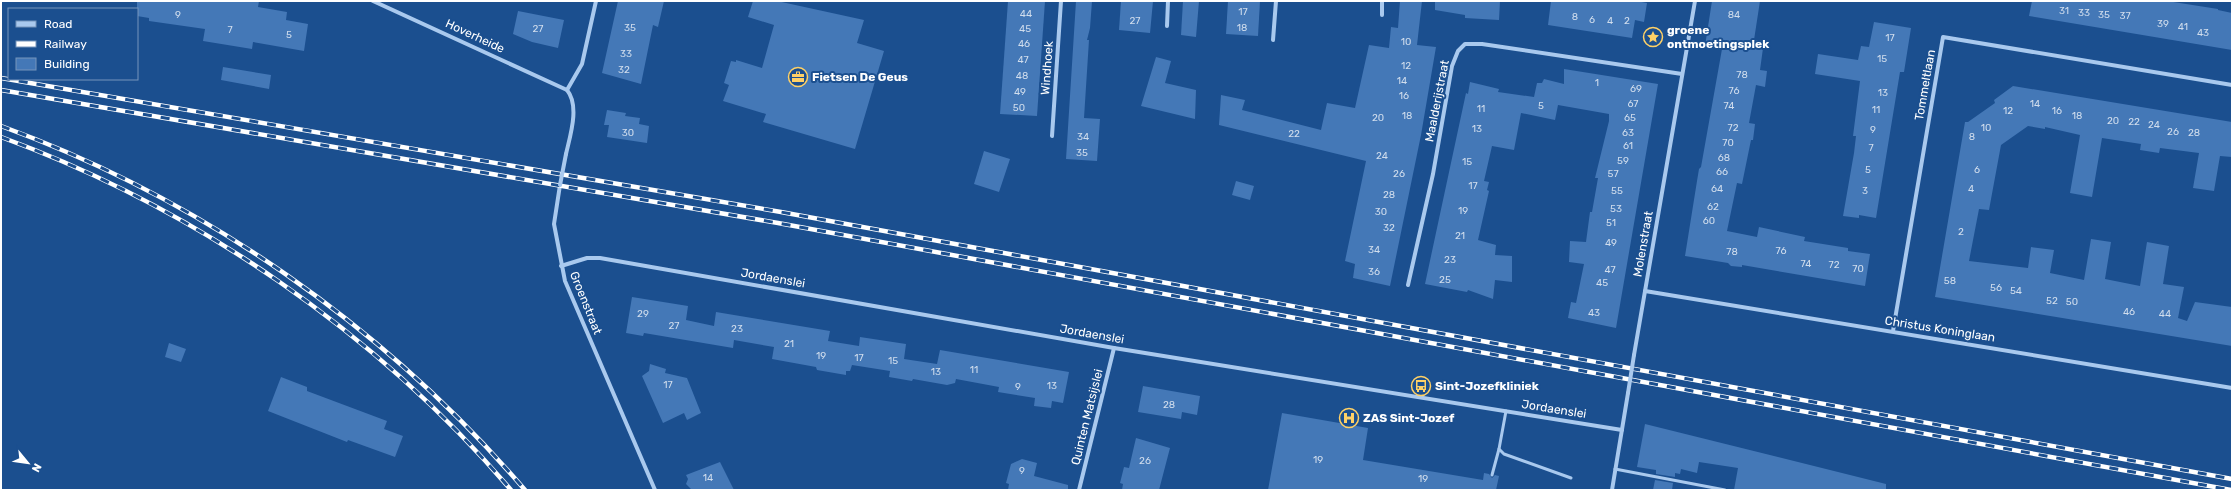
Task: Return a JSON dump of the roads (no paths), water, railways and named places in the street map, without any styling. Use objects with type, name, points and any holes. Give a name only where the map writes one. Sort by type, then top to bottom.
[{"type":"street","name":"Hoverheide","points":[[373,1],[567,90]]},
{"type":"street","points":[[567,90],[582,64],[596,1]]},
{"type":"street","name":"Windhoek","points":[[1052,136],[1061,1]]},
{"type":"street","points":[[1167,26],[1168,1]]},
{"type":"street","points":[[1273,40],[1276,1]]},
{"type":"street","points":[[1382,1],[1382,15]]},
{"type":"street","name":"Molenstraat","points":[[1612,490],[1695,1]]},
{"type":"street","name":"Tommeltlaan","points":[[1893,331],[1943,37],[2232,85]]},
{"type":"street","name":"Maalderijstraat","points":[[1408,286],[1433,174],[1452,66],[1458,51],[1465,44],[1482,44],[1682,74]]},
{"type":"street","name":"Groenstraat","points":[[567,90],[571,95],[573,112],[554,215],[561,266],[565,281],[655,490]]},
{"type":"street","name":"Jordaenslei","points":[[561,266],[587,258],[600,258],[1114,348],[1622,430]]},
{"type":"street","name":"Christus Koninglaan","points":[[1645,291],[2232,388]]},
{"type":"street","name":"Quinten Matsijslei","points":[[1079,490],[1114,348]]},
{"type":"lane","points":[[1492,475],[1499,449],[1506,411]]},
{"type":"lane","points":[[1499,449],[1504,454],[1571,478]]},
{"type":"lane","points":[[1615,470],[1725,490]]},
{"type":"railway","points":[[1,78],[8,79]]},
{"type":"railway","points":[[13,80],[781,212],[2232,479]]},
{"type":"railway","points":[[1,90],[778,223],[2231,490]]},
{"type":"railway","points":[[1,126],[76,156],[148,191],[218,231],[286,275],[351,323],[413,375],[471,431],[525,490]]},
{"type":"railway","points":[[1,137],[73,166],[144,200],[212,238],[278,281],[342,328],[402,379],[459,433],[511,490]]},
{"type":"place","name":"groene ontmoetingsplek","points":[[1653,37]]},
{"type":"place","name":"Fietsen De Geus","points":[[798,77]]},
{"type":"place","name":"Sint-Jozefkliniek","points":[[1421,386]]},
{"type":"place","name":"ZAS Sint-Jozef","points":[[1349,418]]}]
